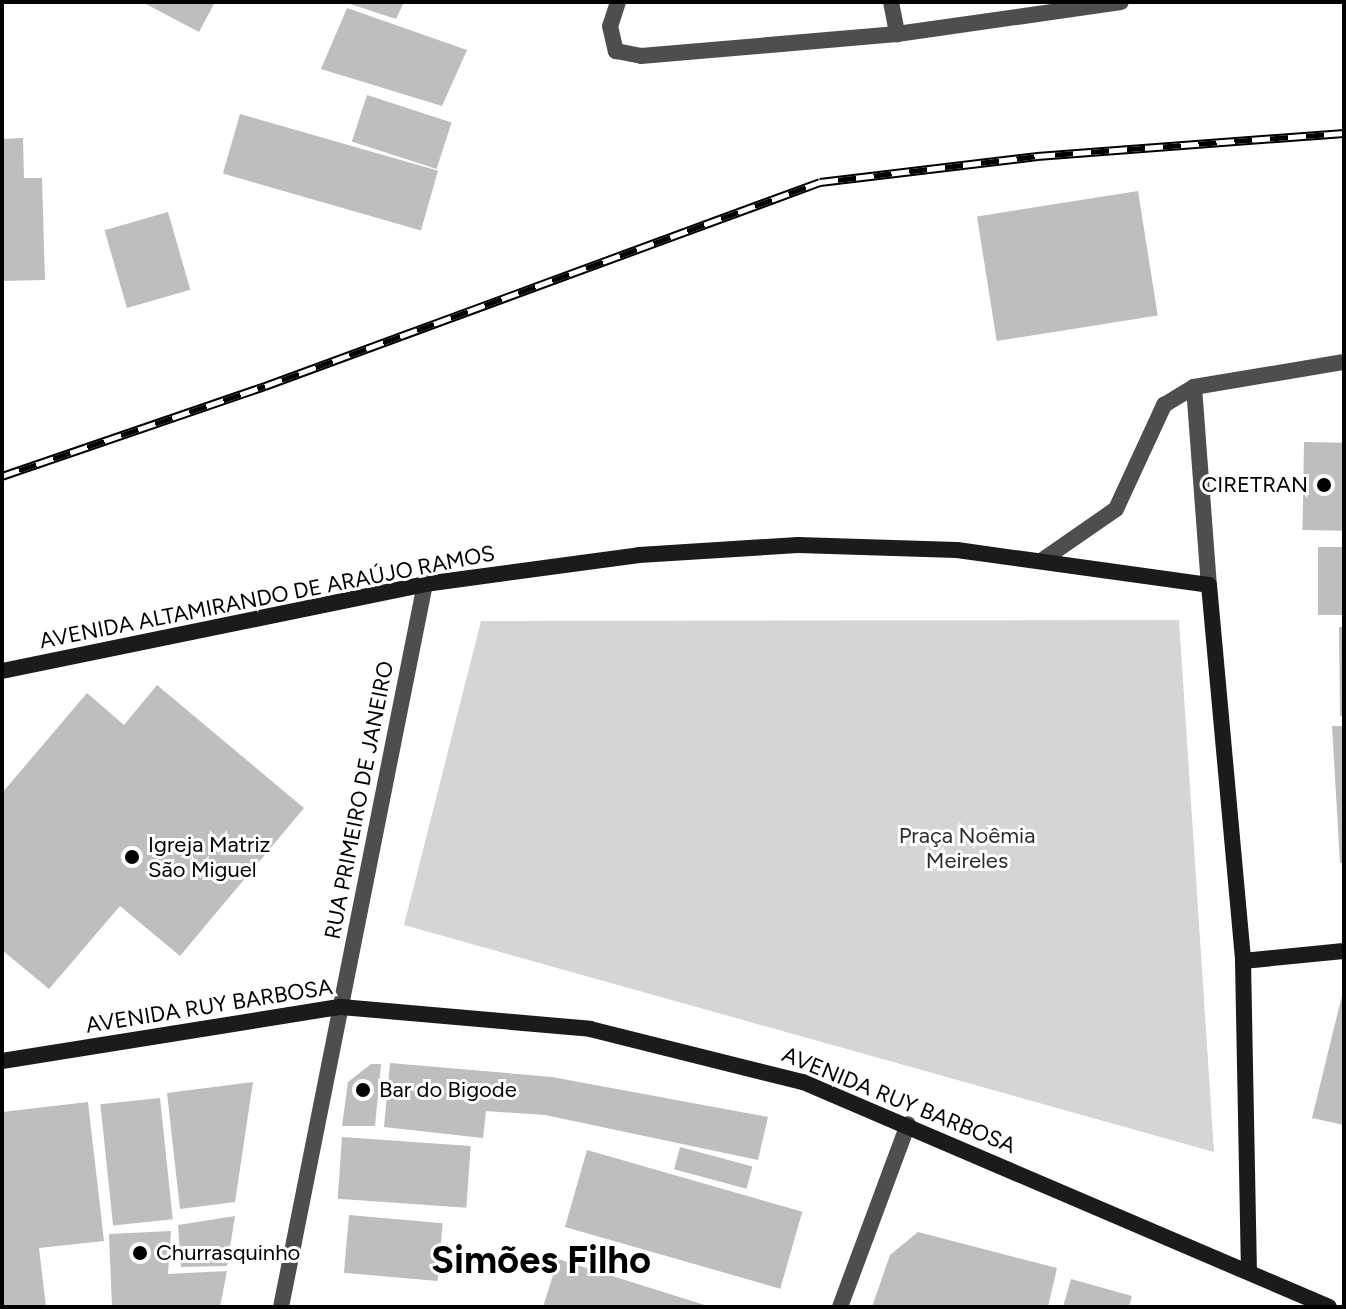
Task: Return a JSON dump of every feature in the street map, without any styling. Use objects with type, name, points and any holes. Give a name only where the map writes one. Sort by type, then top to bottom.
[{"type":"main road","name":"AVENIDA ALTAMIRANDO DE ARAÚJO RAMOS","points":[[2,671],[425,584],[639,555],[798,545],[957,550],[1209,585]]},
{"type":"main road","points":[[1209,585],[1243,961],[1249,1269]]},
{"type":"main road","points":[[1243,961],[1344,951]]},
{"type":"main road","name":"AVENIDA RUY BARBOSA","points":[[2,1061],[341,1007],[490,1016],[693,1050],[803,1082],[908,1124],[1249,1269],[1329,1307]]},
{"type":"street","points":[[618,2],[610,26],[616,51],[641,56],[897,34],[1121,2]]},
{"type":"street","points":[[891,2],[897,34]]},
{"type":"street","points":[[1041,561],[1116,509],[1164,405],[1194,387],[1344,362]]},
{"type":"street","points":[[1194,387],[1209,585]]},
{"type":"street","name":"RUA PRIMEIRO DE JANEIRO","points":[[281,1307],[425,584]]},
{"type":"street","points":[[840,1307],[908,1124]]},
{"type":"green space","name":"Praça Noêmia Meireles","points":[[1179,620],[1214,1152],[404,925],[481,621]]},
{"type":"building","points":[[142,2],[215,2],[199,32]]},
{"type":"building","points":[[344,2],[404,2],[396,19]]},
{"type":"building","points":[[347,8],[467,50],[442,106],[321,69]]},
{"type":"building","points":[[367,95],[452,123],[437,169],[352,142]]},
{"type":"building","points":[[240,114],[438,171],[421,230],[223,174]]},
{"type":"building","points":[[23,138],[24,178],[42,178],[45,280],[2,281],[2,139]]},
{"type":"building","points":[[1138,191],[1158,315],[997,341],[977,216]]},
{"type":"building","points":[[168,212],[190,290],[127,308],[105,230]]},
{"type":"building","name":"CIRETRAN","points":[[1304,442],[1344,443],[1342,531],[1302,530]]},
{"type":"building","points":[[1318,547],[1344,547],[1344,615],[1318,615]]},
{"type":"building","points":[[1339,627],[1344,627],[1344,715],[1340,716]]},
{"type":"building","name":"Igreja Matriz São Miguel","points":[[157,685],[304,808],[180,956],[120,906],[49,989],[2,950],[2,793],[87,693],[124,725]]},
{"type":"building","points":[[1332,726],[1344,726],[1344,863],[1340,863]]},
{"type":"building","points":[[1344,991],[1344,1125],[1312,1118]]},
{"type":"building","points":[[390,1063],[552,1077],[768,1117],[758,1160],[545,1115],[486,1111],[483,1138],[384,1127]]},
{"type":"building","name":"Bar do Bigode","points":[[371,1064],[381,1064],[375,1126],[342,1126],[348,1082]]},
{"type":"building","points":[[253,1082],[235,1202],[180,1209],[167,1093]]},
{"type":"building","points":[[160,1098],[173,1219],[113,1226],[100,1104]]},
{"type":"building","points":[[88,1102],[104,1241],[39,1248],[46,1307],[2,1307],[2,1112]]},
{"type":"building","points":[[342,1137],[471,1146],[466,1208],[338,1199]]},
{"type":"building","points":[[680,1147],[752,1166],[746,1189],[674,1169]]},
{"type":"building","points":[[587,1150],[802,1212],[780,1289],[565,1227]]},
{"type":"building","points":[[349,1215],[443,1223],[438,1281],[344,1273]]},
{"type":"building","points":[[235,1216],[227,1266],[181,1267],[178,1225]]},
{"type":"building","name":"Churrasquinho","points":[[171,1231],[168,1274],[227,1271],[220,1307],[112,1307],[109,1234]]},
{"type":"building","points":[[918,1232],[1057,1268],[1048,1307],[872,1307],[890,1255]]},
{"type":"building","points":[[558,1259],[708,1306],[708,1307],[543,1307]]},
{"type":"building","points":[[1071,1279],[1132,1296],[1129,1307],[1063,1307]]},
{"type":"railway","points":[[2,476],[265,386],[820,182],[1037,156],[1344,133]]},
{"type":"place","name":"CIRETRAN","points":[[1324,485]]},
{"type":"place","name":"Igreja Matriz São Miguel","points":[[132,857]]},
{"type":"place","name":"Bar do Bigode","points":[[363,1090]]},
{"type":"place","name":"Churrasquinho","points":[[140,1253]]},
{"type":"district","name":"Simões Filho","points":[[541,1261]]}]
